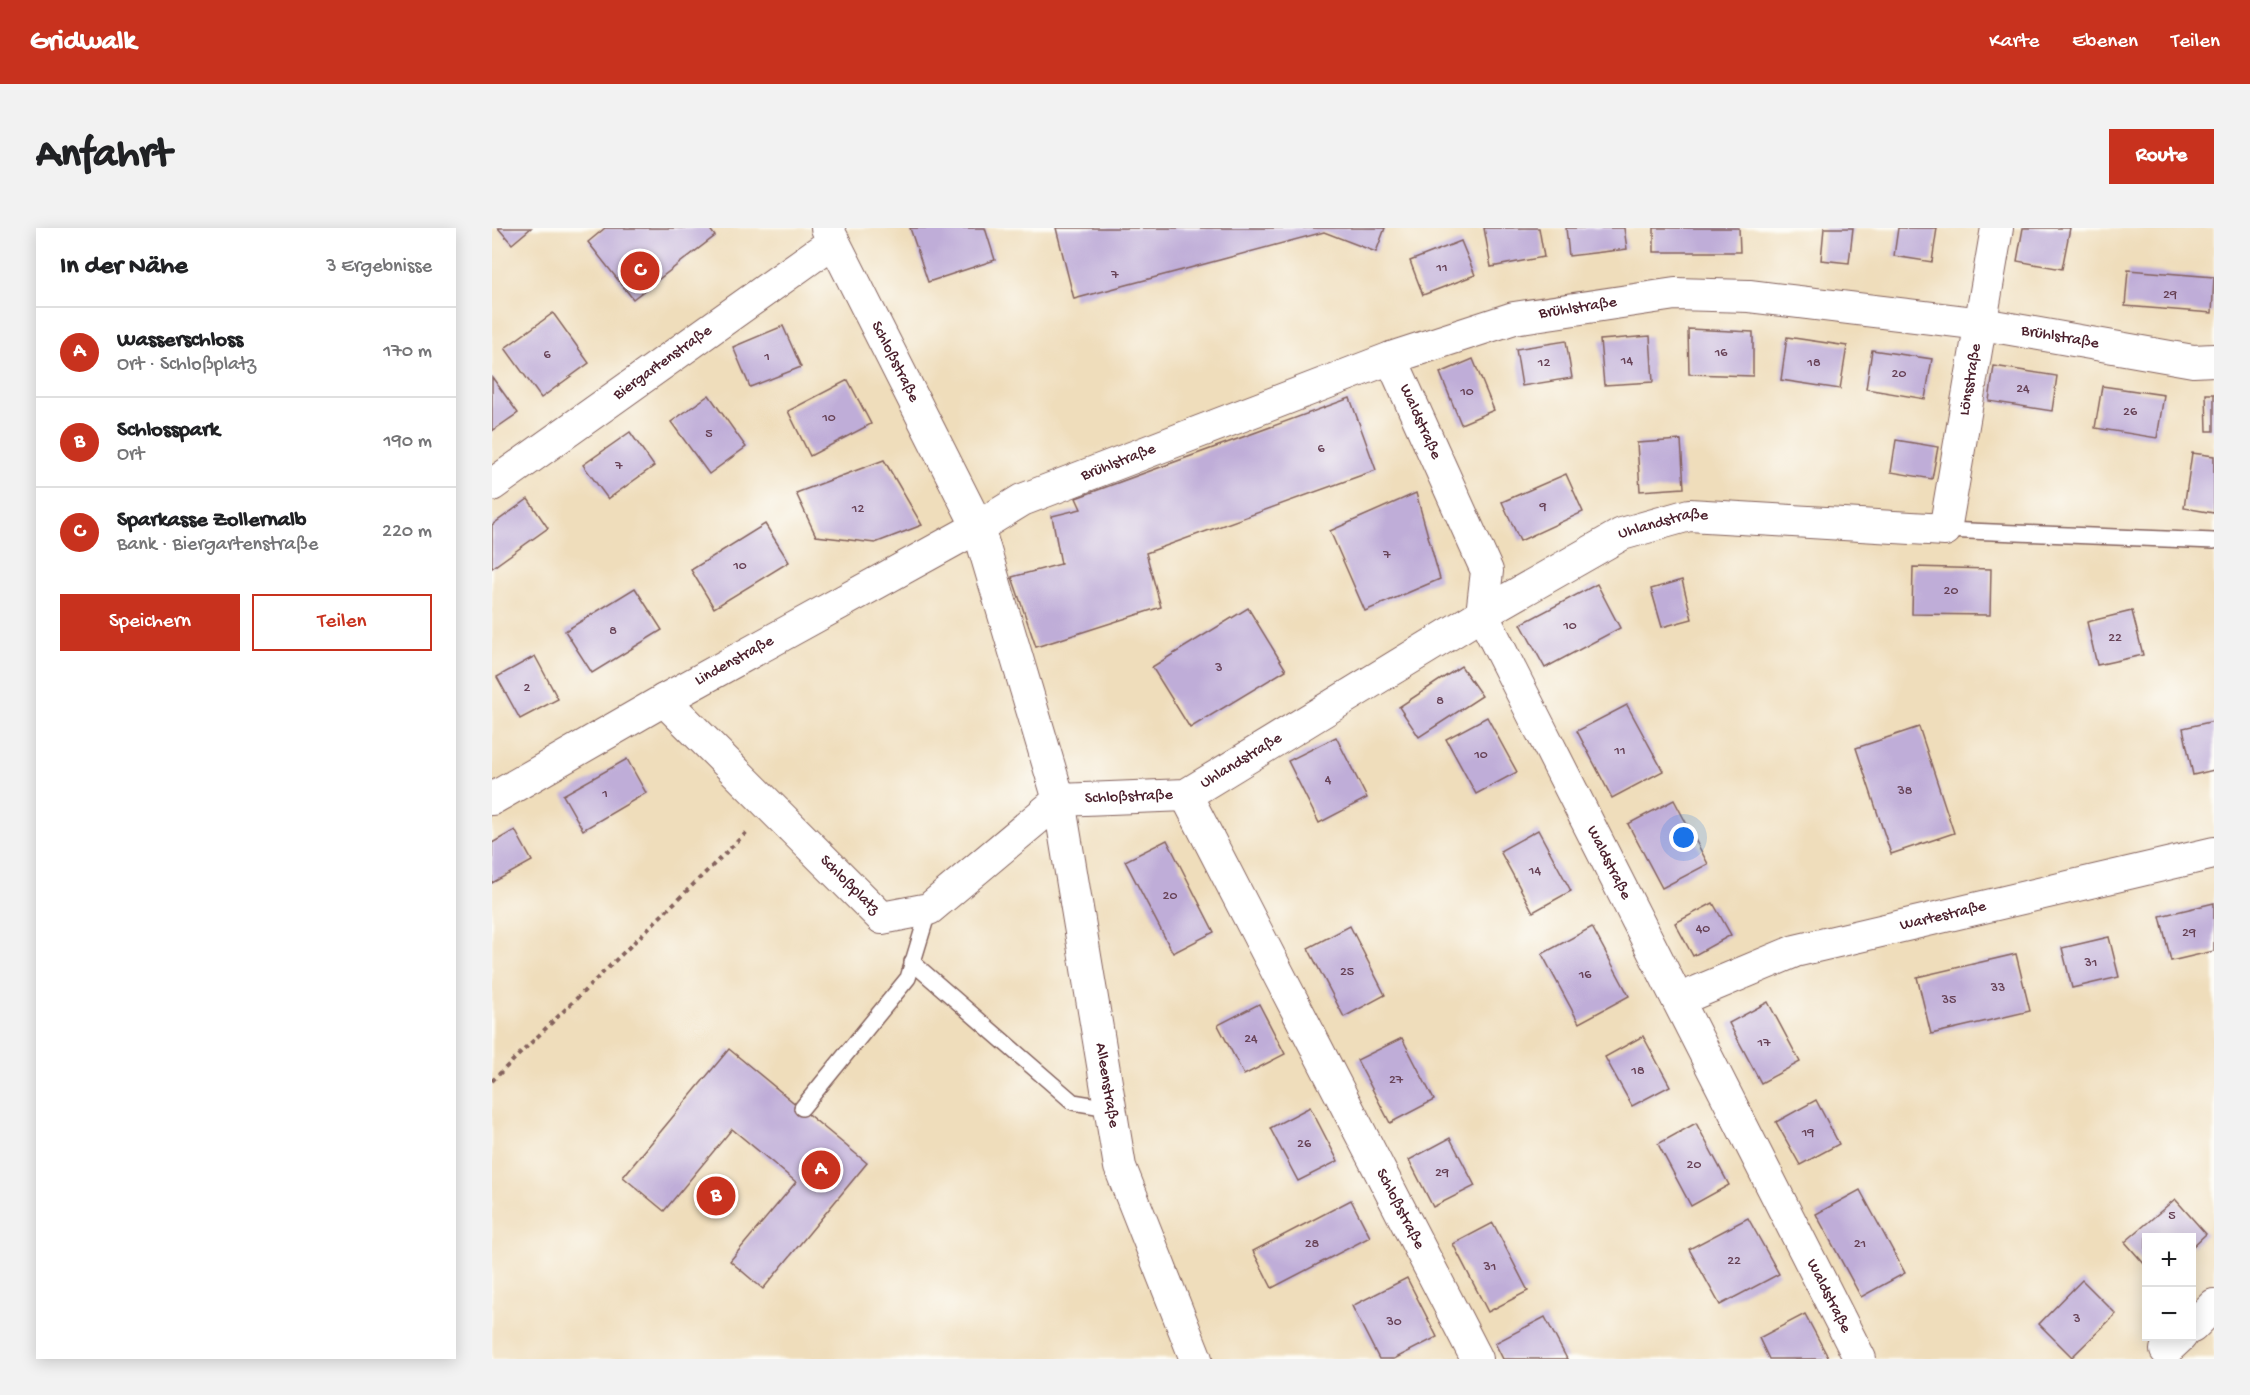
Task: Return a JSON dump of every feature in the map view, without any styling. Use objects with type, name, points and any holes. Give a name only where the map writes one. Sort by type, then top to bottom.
[{"type":"street","name":"Lönsstraße","points":[[1945,530],[1997,228]]},
{"type":"street","name":"Biergartenstraße","points":[[492,485],[830,235]]},
{"type":"street","name":"Schloßstraße","points":[[830,235],[978,527],[1059,800],[1186,795],[1477,1359]]},
{"type":"street","name":"Brühlstraße","points":[[978,527],[1022,500],[1391,358],[1514,318],[1675,294],[1749,296],[1982,324],[2193,361],[2214,360]]},
{"type":"street","name":"Waldstraße","points":[[1391,358],[1487,571],[1482,614],[1860,1359]]},
{"type":"street","name":"Uhlandstraße","points":[[1186,795],[1482,614],[1622,534],[1689,515],[1945,530]]},
{"type":"street","name":"Lindenstraße","points":[[492,799],[664,700],[978,527]]},
{"type":"street","name":"Schloßplatz","points":[[664,700],[882,918],[929,909],[1059,800]]},
{"type":"street","name":"Alleenstraße","points":[[1059,800],[1120,1167],[1196,1359]]},
{"type":"street","name":"Wartestraße","points":[[1678,1000],[1795,951],[2214,853]]},
{"type":"street","points":[[2196,1322],[2214,1305]]},
{"type":"lane","name":"Uhlandstraße","points":[[1945,530],[2214,540]]},
{"type":"lane","points":[[802,1108],[908,978],[929,909]]},
{"type":"lane","points":[[912,962],[1073,1102],[1109,1108]]},
{"type":"path","points":[[492,1081],[688,886],[772,808]]},
{"type":"building","points":[[498,228],[531,228],[512,244]]},
{"type":"building","points":[[605,228],[709,228],[715,236],[633,299],[588,242]]},
{"type":"building","points":[[910,228],[985,228],[995,260],[928,282]]},
{"type":"building","points":[[1056,228],[1385,228],[1376,252],[1324,232],[1074,299]]},
{"type":"building","points":[[1484,228],[1539,228],[1544,257],[1491,267]]},
{"type":"building","points":[[1566,228],[1624,228],[1627,249],[1569,256]]},
{"type":"building","points":[[1654,228],[1739,228],[1740,252],[1654,252]]},
{"type":"building","points":[[1824,228],[1853,228],[1849,263],[1821,260]]},
{"type":"building","points":[[1898,228],[1937,228],[1932,262],[1894,256]]},
{"type":"building","points":[[2023,228],[2070,228],[2062,269],[2017,261]]},
{"type":"building","points":[[1461,241],[1475,275],[1423,295],[1410,261]]},
{"type":"building","points":[[2128,270],[2214,277],[2212,313],[2125,306]]},
{"type":"building","points":[[553,313],[589,363],[541,398],[505,348]]},
{"type":"building","points":[[783,326],[801,367],[750,387],[733,347]]},
{"type":"building","points":[[1688,329],[1753,332],[1753,376],[1689,374]]},
{"type":"building","points":[[1650,336],[1653,382],[1604,385],[1600,340]]},
{"type":"building","points":[[1787,337],[1847,346],[1840,389],[1781,380]]},
{"type":"building","points":[[1566,341],[1572,378],[1522,386],[1516,349]]},
{"type":"building","points":[[1872,350],[1932,359],[1925,399],[1866,389]]},
{"type":"building","points":[[1473,359],[1494,410],[1461,424],[1440,373]]},
{"type":"building","points":[[1994,366],[2057,376],[2052,411],[1989,401]]},
{"type":"building","points":[[492,377],[518,413],[492,431]]},
{"type":"building","points":[[848,380],[871,424],[810,456],[788,411]]},
{"type":"building","points":[[2102,386],[2164,395],[2157,438],[2095,428]]},
{"type":"building","points":[[2206,394],[2214,394],[2214,431],[2207,431]]},
{"type":"building","points":[[709,395],[746,447],[709,474],[671,422]]},
{"type":"building","points":[[1350,398],[1376,470],[1146,553],[1161,607],[1036,647],[1012,577],[1061,564],[1052,516],[1081,509],[1076,498]]},
{"type":"building","points":[[630,432],[654,466],[608,499],[583,465]]},
{"type":"building","points":[[1681,440],[1684,488],[1640,491],[1637,443]]},
{"type":"building","points":[[1896,440],[1938,447],[1932,479],[1891,472]]},
{"type":"building","points":[[2192,453],[2214,456],[2214,513],[2184,508]]},
{"type":"building","points":[[884,460],[922,525],[875,543],[816,536],[796,493]]},
{"type":"building","points":[[1566,474],[1583,512],[1520,541],[1502,502]]},
{"type":"building","points":[[1416,493],[1440,579],[1365,611],[1330,531]]},
{"type":"building","points":[[528,499],[548,528],[492,568],[492,525]]},
{"type":"building","points":[[765,524],[789,562],[714,608],[691,570]]},
{"type":"building","points":[[1913,567],[1991,569],[1990,615],[1912,614]]},
{"type":"building","points":[[1682,580],[1692,619],[1662,627],[1651,589]]},
{"type":"building","points":[[1597,584],[1620,628],[1545,668],[1521,624]]},
{"type":"building","points":[[635,588],[662,630],[592,673],[565,631]]},
{"type":"building","points":[[1248,608],[1286,670],[1190,728],[1152,667]]},
{"type":"building","points":[[2132,611],[2143,655],[2097,665],[2087,622]]},
{"type":"building","points":[[535,656],[558,699],[520,719],[497,677]]},
{"type":"building","points":[[1461,666],[1482,696],[1419,737],[1399,707]]},
{"type":"building","points":[[1627,705],[1663,771],[1612,798],[1577,731]]},
{"type":"building","points":[[1487,717],[1517,772],[1476,794],[1446,739]]},
{"type":"building","points":[[2214,721],[2214,770],[2193,775],[2183,728]]},
{"type":"building","points":[[1919,727],[1954,833],[1891,854],[1856,748]]},
{"type":"building","points":[[1336,737],[1367,798],[1319,823],[1288,761]]},
{"type":"building","points":[[627,759],[646,793],[583,830],[563,795]]},
{"type":"building","points":[[1674,800],[1708,864],[1662,888],[1628,824]]},
{"type":"building","points":[[515,830],[532,861],[492,883],[492,843]]},
{"type":"building","points":[[1538,830],[1571,891],[1533,912],[1500,851]]},
{"type":"building","points":[[1167,840],[1214,932],[1173,953],[1125,861]]},
{"type":"building","points":[[1713,903],[1731,935],[1693,956],[1675,923]]},
{"type":"building","points":[[2214,903],[2214,951],[2171,961],[2160,916]]},
{"type":"building","points":[[1350,926],[1385,995],[1344,1017],[1308,948]]},
{"type":"building","points":[[1592,927],[1629,996],[1579,1023],[1542,954]]},
{"type":"building","points":[[2109,937],[2119,977],[2072,988],[2062,948]]},
{"type":"building","points":[[2016,954],[2030,1011],[1931,1034],[1917,977]]},
{"type":"building","points":[[1768,1002],[1800,1062],[1761,1083],[1729,1023]]},
{"type":"building","points":[[1259,1004],[1285,1054],[1244,1075],[1218,1025]]},
{"type":"building","points":[[1643,1036],[1670,1086],[1632,1106],[1605,1057]]},
{"type":"building","points":[[1402,1038],[1434,1100],[1390,1123],[1357,1060]]},
{"type":"building","points":[[729,1049],[867,1163],[763,1289],[730,1261],[796,1182],[732,1129],[664,1211],[623,1177]]},
{"type":"building","points":[[1816,1100],[1839,1144],[1800,1165],[1776,1122]]},
{"type":"building","points":[[1310,1107],[1338,1161],[1298,1181],[1270,1128]]},
{"type":"building","points":[[1696,1123],[1729,1185],[1691,1206],[1658,1144]]},
{"type":"building","points":[[1450,1138],[1475,1186],[1433,1207],[1409,1160]]},
{"type":"building","points":[[1860,1190],[1905,1273],[1861,1297],[1816,1214]]},
{"type":"building","points":[[2175,1199],[2206,1234],[2196,1243],[2196,1233],[2142,1233],[2142,1261],[2125,1242]]},
{"type":"building","points":[[1351,1200],[1370,1237],[1272,1288],[1253,1251]]},
{"type":"building","points":[[1748,1218],[1779,1274],[1720,1305],[1689,1249]]},
{"type":"building","points":[[1493,1223],[1528,1291],[1488,1312],[1453,1244]]},
{"type":"building","points":[[1407,1278],[1437,1337],[1394,1359],[1379,1359],[1352,1306]]},
{"type":"building","points":[[2082,1280],[2116,1314],[2072,1357],[2039,1324]]},
{"type":"building","points":[[1805,1314],[1829,1359],[1769,1359],[1759,1338]]},
{"type":"building","points":[[1545,1317],[1567,1359],[1503,1359],[1495,1343]]},
{"type":"place","name":"Sparkasse Zollernalb","points":[[640,271]]},
{"type":"place","name":"Wasserschloss","points":[[821,1170]]},
{"type":"place","name":"Schlosspark","points":[[716,1196]]}]
